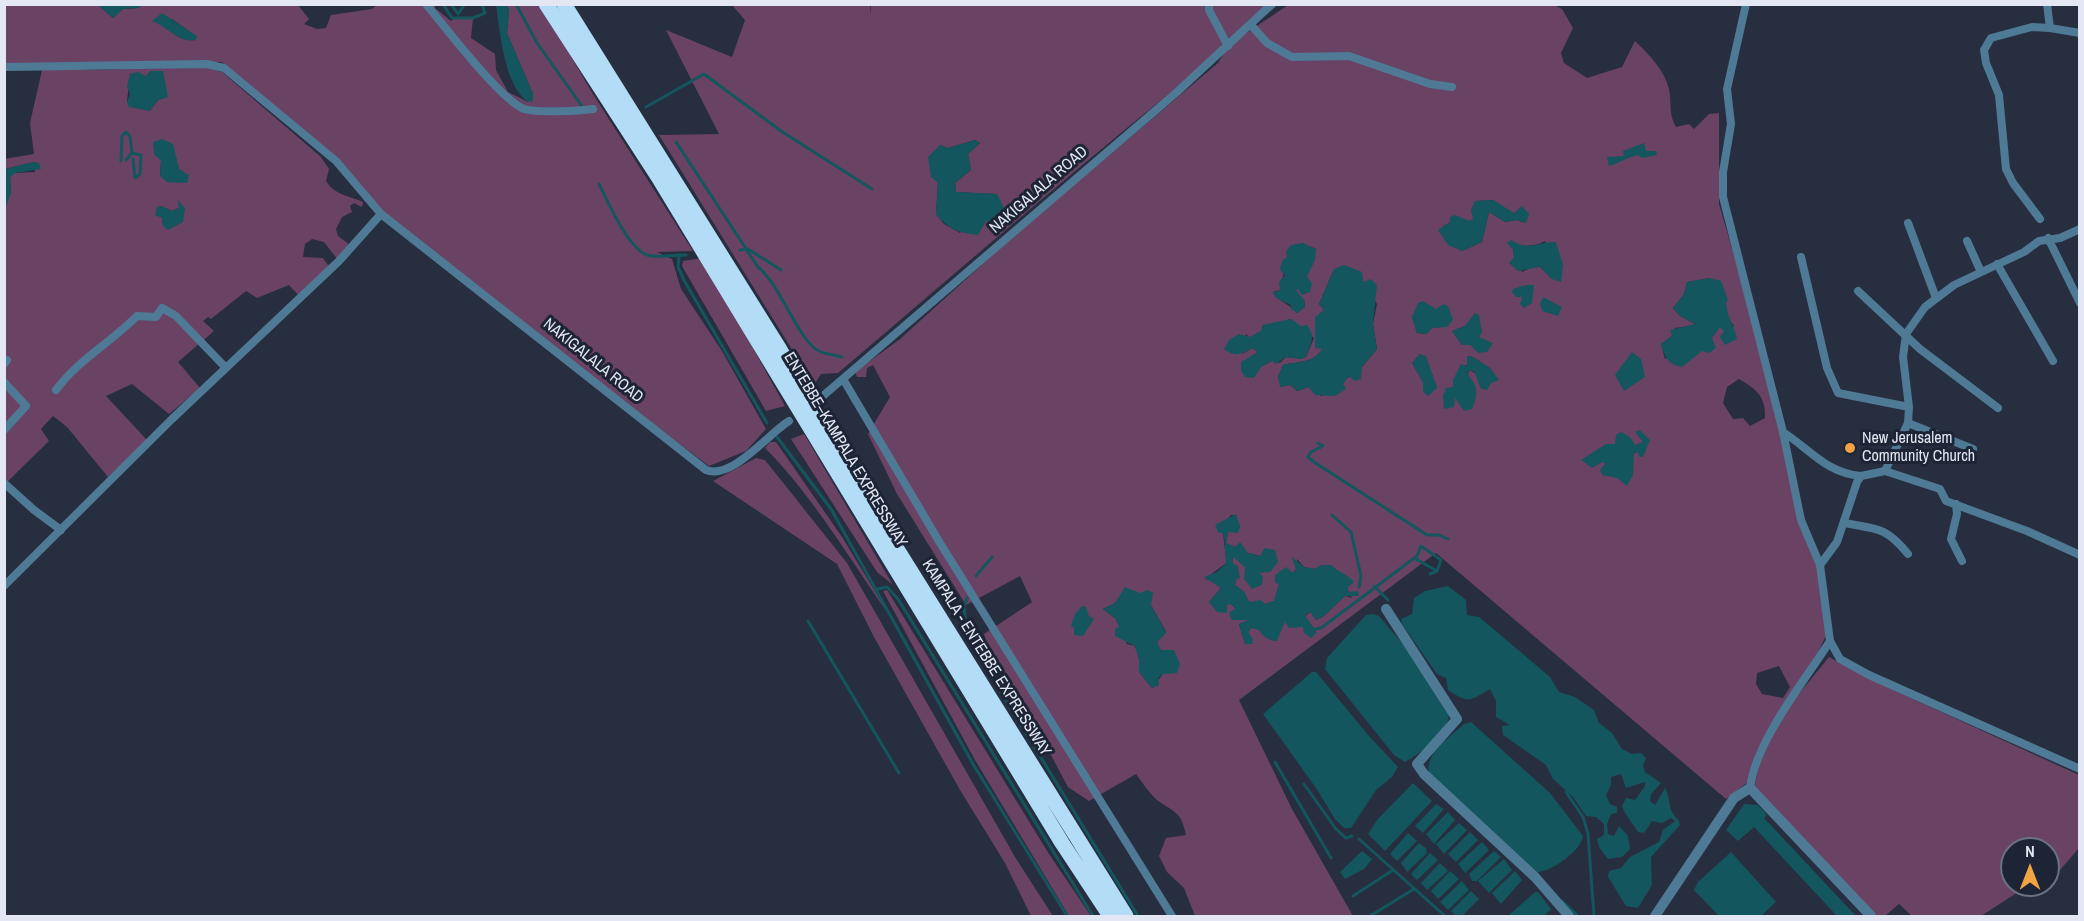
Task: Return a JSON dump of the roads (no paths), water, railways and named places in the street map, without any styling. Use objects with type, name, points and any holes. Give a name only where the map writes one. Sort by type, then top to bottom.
[{"type":"highway","name":"ENTEBBE–KAMPALA EXPRESSWAY","points":[[546,4],[799,396]]},
{"type":"highway","name":"ENTEBBE–KAMPALA EXPRESSWAY","points":[[564,4],[813,419],[1062,843],[1110,916]]},
{"type":"highway","name":"KAMPALA - ENTEBBE EXPRESSWAY","points":[[813,419],[878,518],[1126,916]]},
{"type":"street","points":[[426,4],[477,66],[525,109],[574,112],[593,109]]},
{"type":"street","points":[[1209,4],[1209,10],[1228,46]]},
{"type":"street","name":"NAKIGALALA ROAD","points":[[824,395],[1228,46],[1272,4]]},
{"type":"street","points":[[1746,4],[1727,88],[1731,124],[1723,172],[1723,197],[1783,432],[1801,520],[1820,564],[1830,640],[1840,659],[1869,675],[2079,769]]},
{"type":"street","points":[[2047,4],[2050,28]]},
{"type":"street","points":[[1251,25],[1267,43],[1292,57],[1349,56],[1430,84],[1452,87]]},
{"type":"street","points":[[2040,219],[2013,183],[2006,169],[1999,95],[1984,50],[1990,39],[2032,27],[2079,33]]},
{"type":"street","name":"NAKIGALALA ROAD","points":[[4,67],[206,64],[224,68],[336,161],[381,214],[706,470],[720,471],[749,455],[789,421]]},
{"type":"street","points":[[4,586],[226,368],[339,261],[381,214]]},
{"type":"street","points":[[1908,223],[1936,298]]},
{"type":"street","points":[[1885,471],[1908,423],[1909,407],[1903,357],[1906,334],[1925,307],[1954,285],[2048,238],[2060,238],[2079,230]]},
{"type":"street","points":[[2048,238],[2079,303]]},
{"type":"street","points":[[1967,241],[1980,272]]},
{"type":"street","points":[[1801,257],[1827,368],[1838,393],[1909,407]]},
{"type":"street","points":[[1997,264],[2052,361]]},
{"type":"street","points":[[1858,291],[1920,349],[1998,408]]},
{"type":"street","points":[[56,390],[75,366],[105,345],[136,316],[156,317],[162,308],[176,316],[226,368]]},
{"type":"street","points":[[843,379],[945,552],[1172,916]]},
{"type":"street","points":[[4,382],[26,406],[4,430]]},
{"type":"street","points":[[1908,423],[1973,449]]},
{"type":"street","points":[[1783,432],[1801,444],[1827,467],[1861,476],[1885,471],[1940,489],[1946,501],[2027,531],[2079,555]]},
{"type":"street","points":[[1820,564],[1836,542],[1844,523],[1853,488],[1861,476]]},
{"type":"street","points":[[4,483],[61,530]]},
{"type":"street","points":[[1956,504],[1958,514],[1951,539],[1962,561]]},
{"type":"street","points":[[1844,523],[1892,535],[1908,554]]},
{"type":"street","points":[[1386,609],[1457,718],[1417,764],[1424,774],[1535,877],[1569,916]]},
{"type":"street","points":[[1654,916],[1734,798],[1750,788],[1755,765],[1765,740],[1830,640]]},
{"type":"street","points":[[1750,788],[1871,916]]},
{"type":"waterway","points":[[443,4],[452,18],[473,18],[485,13],[482,4]]},
{"type":"waterway","points":[[451,4],[458,14],[465,4]]},
{"type":"waterway","points":[[516,4],[537,43],[584,109]]},
{"type":"waterway","points":[[646,107],[704,74],[781,131],[872,189]]},
{"type":"waterway","points":[[121,161],[122,136],[126,132],[130,137],[132,153]]},
{"type":"waterway","points":[[676,142],[758,267],[774,286],[804,336],[819,351],[842,357]]},
{"type":"waterway","points":[[126,160],[132,153],[141,155],[140,174],[135,178],[133,159]]},
{"type":"waterway","points":[[599,184],[619,224],[640,251],[651,256],[686,255]]},
{"type":"waterway","points":[[740,250],[748,249],[781,270]]},
{"type":"waterway","points":[[679,255],[678,267],[685,282],[767,423]]},
{"type":"waterway","points":[[777,437],[831,509],[973,764],[1067,916]]},
{"type":"waterway","points":[[1318,443],[1323,446],[1311,452],[1308,457],[1314,462],[1427,535],[1439,535],[1448,539]]},
{"type":"waterway","points":[[1332,515],[1351,532],[1361,576],[1359,587]]},
{"type":"waterway","points":[[1315,629],[1321,628],[1417,556],[1421,546],[1441,560],[1437,571]]},
{"type":"waterway","points":[[976,576],[992,557]]},
{"type":"waterway","points":[[1414,558],[1437,571],[1430,574]]},
{"type":"waterway","points":[[1374,586],[1388,600]]},
{"type":"waterway","points":[[878,589],[887,587],[898,599],[1093,916]]},
{"type":"waterway","points":[[967,598],[964,607],[967,637],[1138,916]]},
{"type":"waterway","points":[[808,621],[899,773]]},
{"type":"waterway","points":[[1275,762],[1331,858]]},
{"type":"waterway","points":[[1304,784],[1336,829],[1346,838],[1352,836]]},
{"type":"waterway","points":[[1566,792],[1583,817],[1588,834],[1594,916]]},
{"type":"waterway","points":[[1359,839],[1445,916]]},
{"type":"waterway","points":[[1353,896],[1393,870]]},
{"type":"waterway","points":[[1370,916],[1414,889]]},
{"type":"waterway","points":[[1562,901],[1578,916]]},
{"type":"place","name":"New Jerusalem Community Church","points":[[1850,448]]}]
